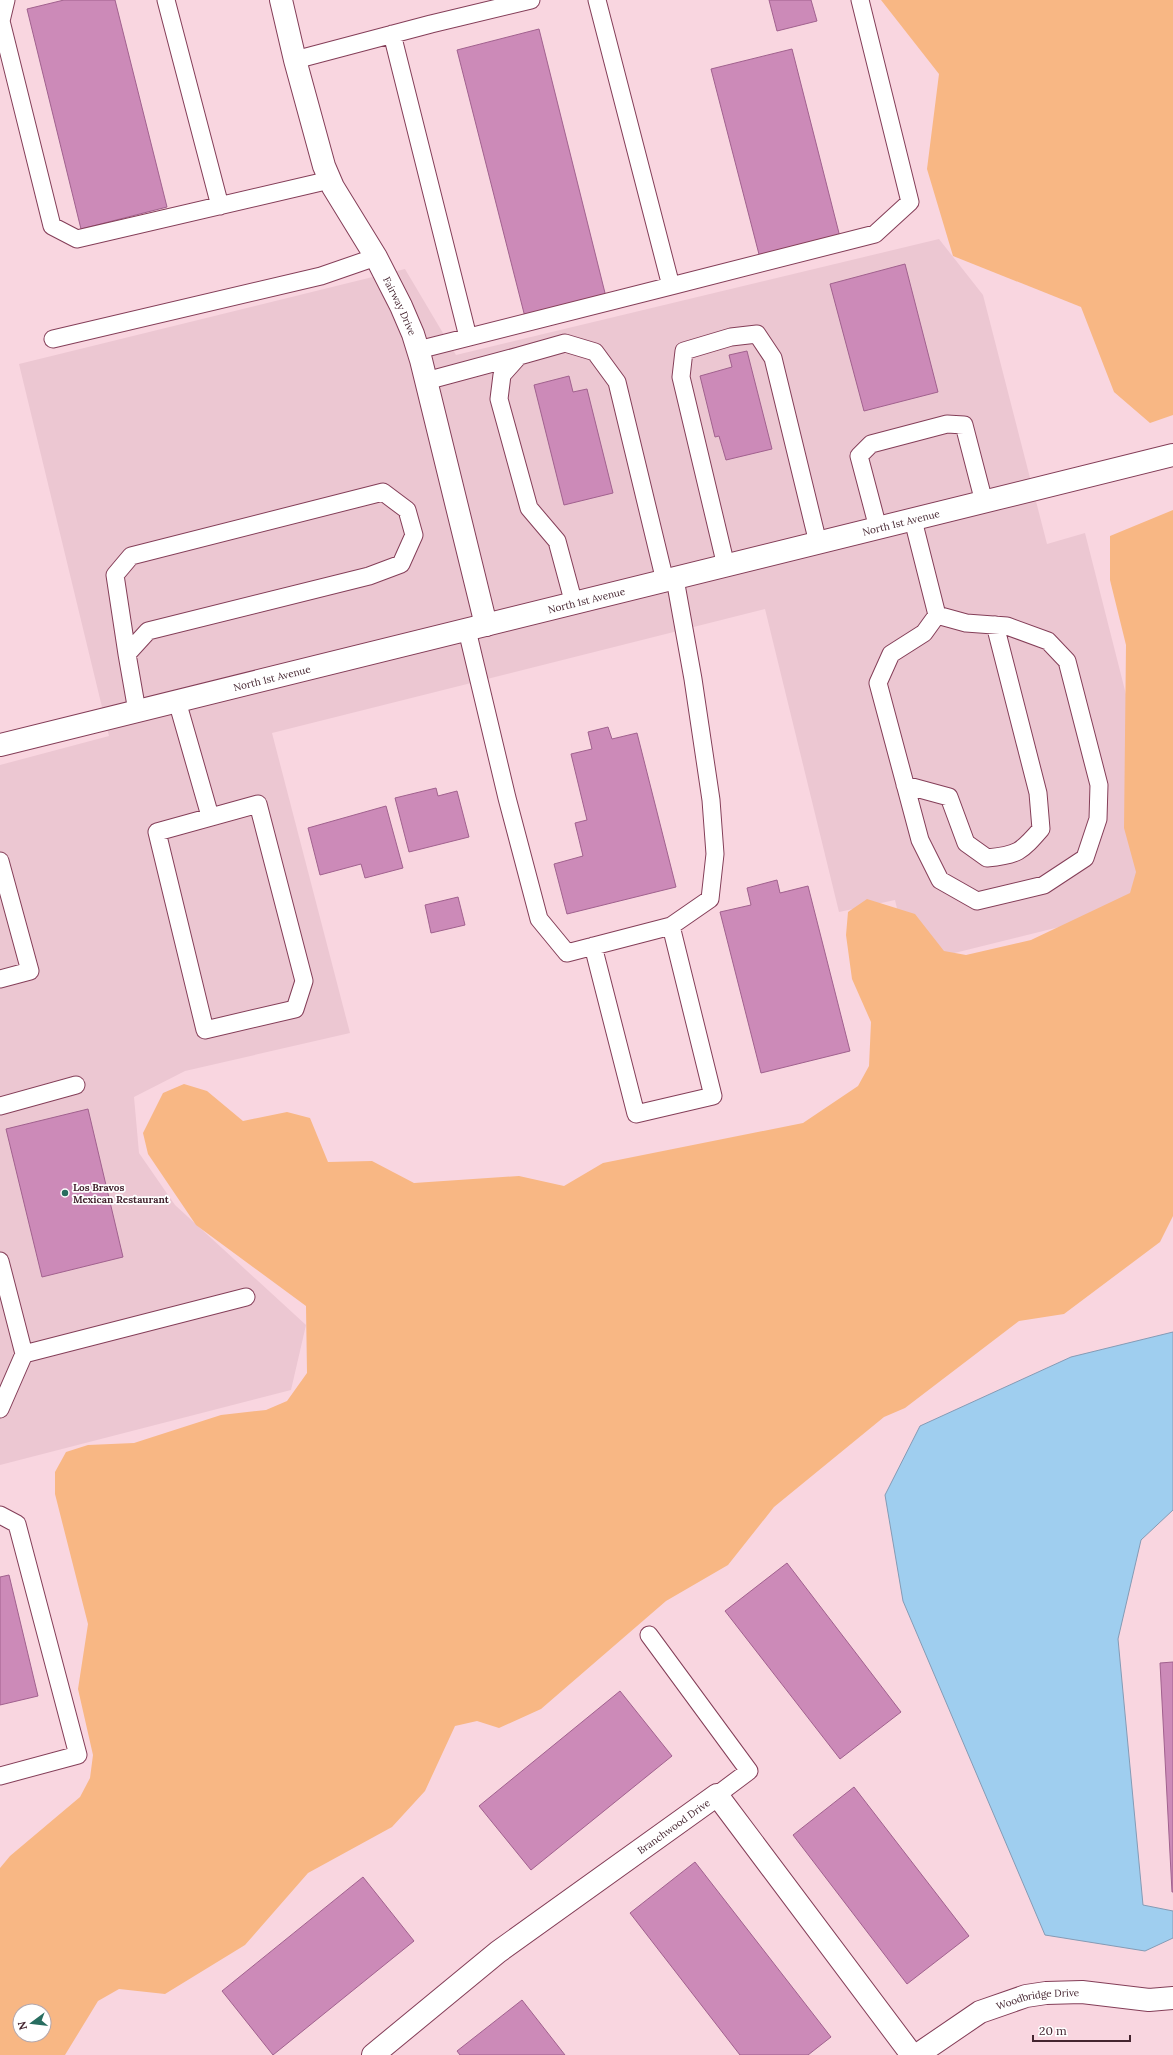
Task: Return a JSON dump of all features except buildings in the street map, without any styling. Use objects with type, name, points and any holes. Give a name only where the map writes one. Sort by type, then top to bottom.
[{"type":"street","name":"Fairway Drive","points":[[281,0],[295,60],[324,166],[330,180],[376,257],[401,306],[418,350],[426,381],[476,628]]},
{"type":"street","name":"North 1st Avenue","points":[[0,745],[1173,455]]},
{"type":"street","name":"Branchwood Drive","points":[[373,2055],[498,1952],[717,1795],[912,2055]]},
{"type":"street","name":"Woodbridge Drive","points":[[917,2055],[980,2012],[1026,1996],[1046,1992],[1082,1992],[1149,2000],[1173,1998]]},
{"type":"lane","points":[[6,0],[1,21],[52,226],[77,240],[330,180]]},
{"type":"lane","points":[[166,0],[220,206]]},
{"type":"lane","points":[[295,60],[392,34],[531,0]]},
{"type":"lane","points":[[597,0],[671,286]]},
{"type":"lane","points":[[418,350],[875,234],[910,202],[860,0]]},
{"type":"lane","points":[[392,34],[468,337]]},
{"type":"lane","points":[[53,339],[321,276],[376,257]]},
{"type":"lane","points":[[726,566],[681,377],[684,351],[730,337],[757,334],[773,358],[818,543]]},
{"type":"lane","points":[[426,381],[565,343],[595,352],[617,382],[670,580],[693,680],[711,800],[715,854],[710,899],[671,926],[567,953],[539,919],[507,798],[476,628]]},
{"type":"lane","points":[[518,356],[502,375],[499,399],[529,508],[557,541],[574,604]]},
{"type":"lane","points":[[878,528],[859,456],[871,444],[947,424],[964,424],[984,502]]},
{"type":"lane","points":[[127,654],[148,631],[370,576],[401,564],[414,535],[407,510],[383,492],[131,556],[116,575],[127,654],[138,711]]},
{"type":"lane","points":[[913,520],[937,615]]},
{"type":"lane","points":[[937,615],[966,623],[1007,626],[1048,641],[1067,661],[1099,785],[1098,819],[1085,858],[1044,885],[977,901],[940,880],[920,840],[878,683],[891,654],[924,633],[937,615]]},
{"type":"lane","points":[[905,785],[949,797],[966,843],[987,858],[1011,856],[1024,848],[1041,829],[1038,793],[995,625]]},
{"type":"lane","points":[[177,701],[210,816]]},
{"type":"lane","points":[[258,804],[304,981],[296,1009],[205,1030],[157,832],[210,816],[258,804]]},
{"type":"lane","points":[[0,861],[30,971],[0,979]]},
{"type":"lane","points":[[593,946],[636,1114],[713,1096],[671,926]]},
{"type":"lane","points":[[0,1106],[76,1085]]},
{"type":"lane","points":[[0,1261],[24,1354],[0,1409]]},
{"type":"lane","points":[[24,1354],[246,1298]]},
{"type":"lane","points":[[0,1515],[17,1524],[78,1755],[0,1776]]},
{"type":"lane","points":[[649,1635],[749,1771],[717,1795]]},
{"type":"shaded area","points":[[881,0],[1173,0],[1173,415],[1150,423],[1114,392],[1081,307],[953,256],[927,169],[939,74]]},
{"type":"shaded area","points":[[939,239],[983,295],[1047,544],[1085,533],[1133,722],[1144,906],[910,964],[895,900],[839,912],[765,609],[272,733],[350,1033],[185,1071],[134,1097],[139,1153],[175,1205],[306,1325],[291,1390],[0,1465],[0,765],[109,736],[19,364],[405,269],[456,355]]},
{"type":"shaded area","points":[[1173,510],[1173,1216],[1160,1242],[1064,1314],[1019,1321],[905,1408],[884,1417],[774,1507],[728,1565],[666,1601],[541,1709],[499,1728],[477,1721],[455,1726],[425,1791],[392,1827],[308,1873],[245,1945],[165,1994],[119,1989],[98,2001],[65,2055],[0,2055],[0,1868],[10,1856],[80,1797],[90,1778],[93,1755],[78,1689],[88,1624],[55,1494],[55,1472],[66,1452],[88,1445],[134,1443],[221,1415],[266,1410],[287,1401],[307,1373],[306,1306],[196,1225],[148,1154],[143,1133],[163,1093],[184,1084],[207,1091],[243,1121],[287,1112],[310,1118],[328,1162],[372,1161],[414,1183],[519,1176],[564,1186],[603,1163],[803,1123],[858,1086],[869,1066],[871,1022],[852,979],[846,935],[848,912],[867,899],[915,914],[944,951],[966,955],[1031,940],[1130,893],[1136,872],[1124,828],[1126,645],[1110,580],[1110,536]]},
{"type":"water","points":[[1173,1332],[1173,1510],[1141,1540],[1118,1639],[1143,1905],[1173,1911],[1173,1938],[1145,1951],[1045,1935],[903,1601],[885,1495],[920,1426],[1071,1357]]},
{"type":"place","name":"Los Bravos Mexican Restaurant","points":[[65,1193]]}]
